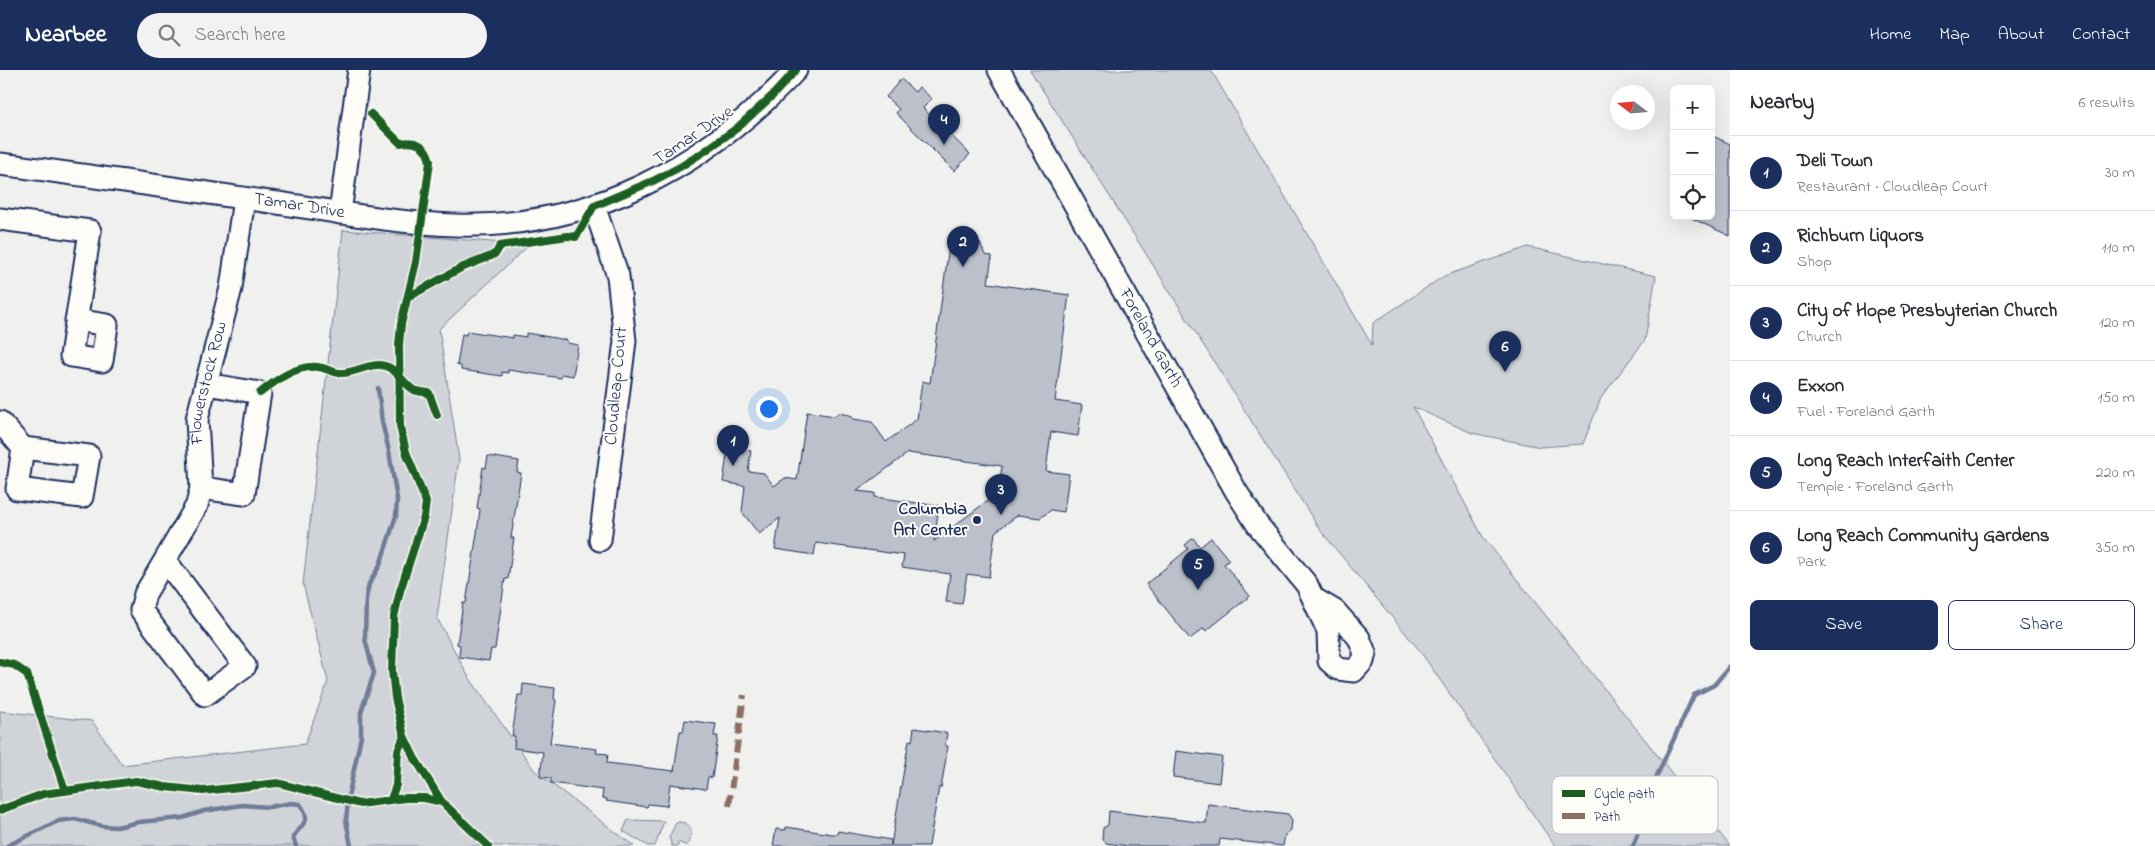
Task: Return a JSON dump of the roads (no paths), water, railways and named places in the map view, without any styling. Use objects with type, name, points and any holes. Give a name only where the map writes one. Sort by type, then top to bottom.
[{"type":"street","points":[[340,213],[359,70]]},
{"type":"street","name":"Tamar Drive","points":[[0,164],[417,223],[486,224],[546,217],[594,206],[680,168],[737,128],[772,96],[796,70]]},
{"type":"street","name":"Foreland Garth","points":[[999,70],[1236,491],[1257,524],[1307,585],[1313,598]]},
{"type":"street","name":"Flowerstock Row","points":[[165,560],[245,666],[206,695],[141,610],[145,594],[165,560],[197,506],[201,488],[197,420],[231,288],[244,198]]},
{"type":"street","name":"Cloudleap Court","points":[[594,206],[618,276],[625,341],[600,540]]},
{"type":"street","points":[[0,219],[90,231],[76,320]]},
{"type":"street","points":[[201,488],[244,494],[260,392],[206,384]]},
{"type":"street","points":[[0,422],[23,448]]},
{"type":"waterway","points":[[351,846],[346,820],[349,793],[361,736],[361,712],[374,673],[365,639],[366,599],[369,584],[380,565],[396,516],[397,499],[382,422],[378,388]]},
{"type":"waterway","points":[[1657,776],[1694,695],[1714,685],[1730,666]]},
{"type":"waterway","points":[[7,846],[58,821],[75,819],[102,826],[117,827],[139,822],[183,818],[204,811],[242,805],[269,807],[291,803],[300,804],[306,815],[305,822],[293,837],[296,846]]},
{"type":"waterway","points":[[1633,846],[1638,834]]},
{"type":"place","name":"Exxon","points":[[944,145]]},
{"type":"place","name":"Richburn Liquors","points":[[963,267]]},
{"type":"place","name":"Long Reach Community Gardens","points":[[1505,372]]},
{"type":"place","name":"Deli Town","points":[[733,466]]},
{"type":"place","name":"City of Hope Presbyterian Church","points":[[1001,515]]},
{"type":"place","name":"Columbia Art Center","points":[[977,520]]},
{"type":"place","name":"Long Reach Interfaith Center","points":[[1198,590]]}]
